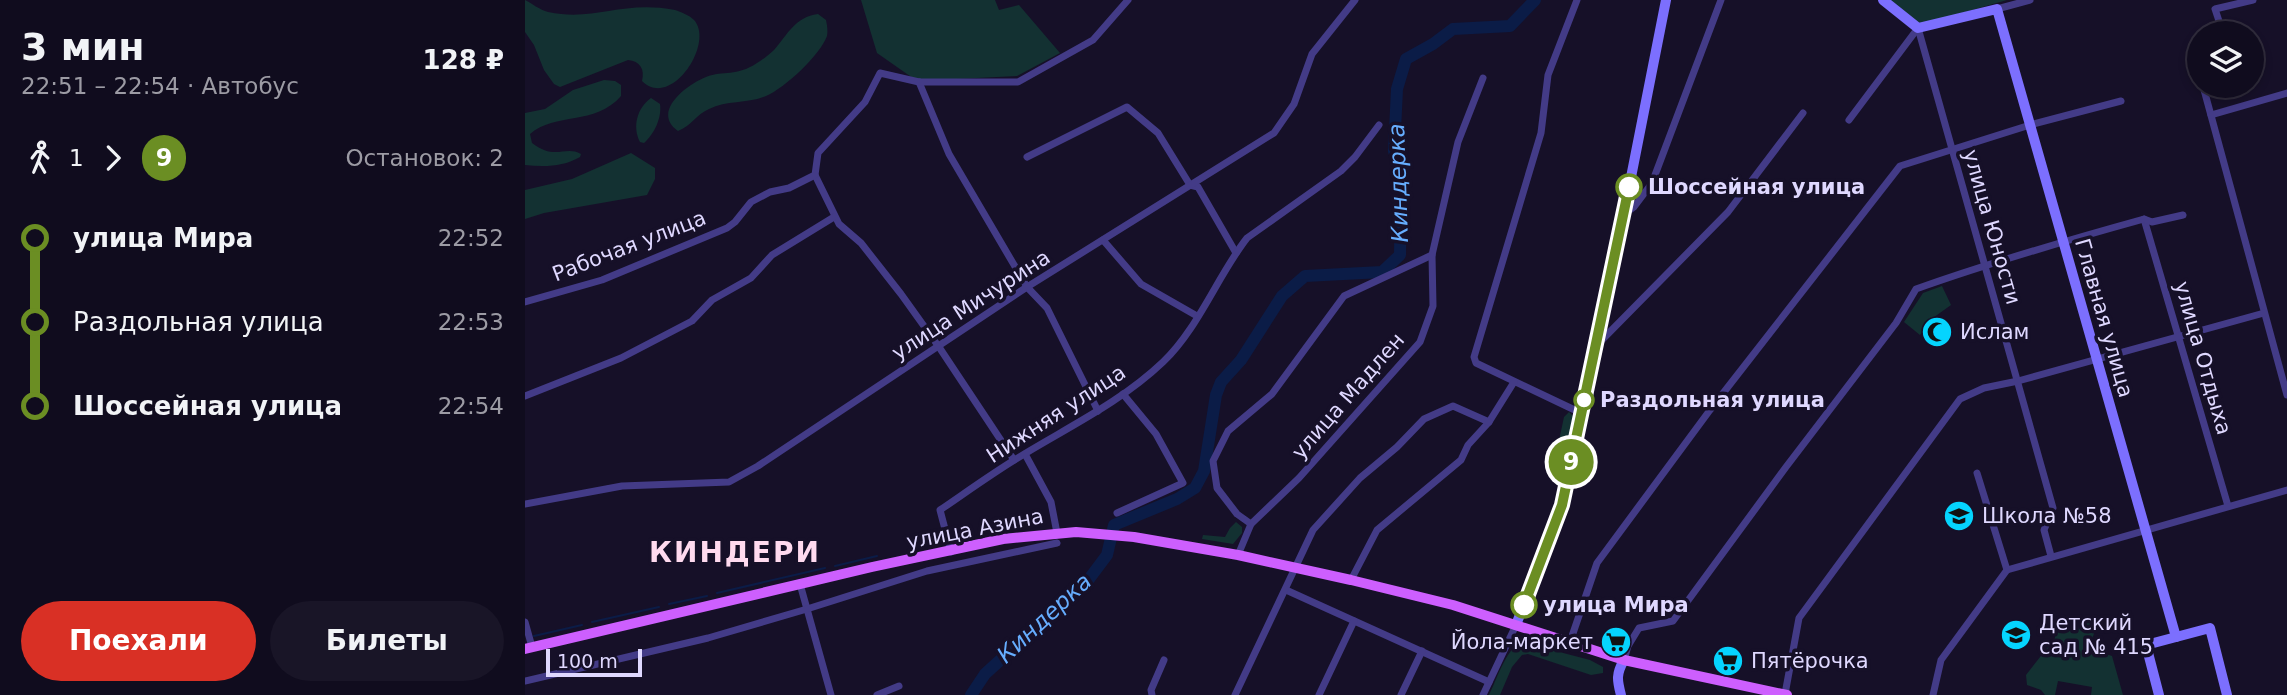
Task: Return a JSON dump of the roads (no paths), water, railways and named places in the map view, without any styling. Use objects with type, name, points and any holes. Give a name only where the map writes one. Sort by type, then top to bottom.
[{"type":"main road","name":"улица Азина","points":[[528,648],[1003,539],[1057,538],[1076,532],[1134,537],[1238,555],[1434,600],[1515,625]]},
{"type":"main road","points":[[1515,625],[1624,660],[1786,695]]},
{"type":"street","points":[[1014,460],[939,347],[861,243],[834,217],[815,175],[818,153],[865,102],[880,73],[919,82],[1018,82],[1093,40],[1128,0]]},
{"type":"street","name":"улица Мичурина","points":[[525,504],[622,486],[729,482],[758,466],[1027,287],[1274,133],[1294,104],[1312,54],[1355,0]]},
{"type":"street","points":[[1577,0],[1548,75],[1541,133],[1474,357],[1476,363],[1514,383],[1581,413]]},
{"type":"street","points":[[1483,695],[1515,625],[1562,505],[1666,0]]},
{"type":"street","points":[[1623,215],[1645,194],[1670,139],[1721,0]]},
{"type":"street","points":[[1883,0],[1917,28]]},
{"type":"street","points":[[1849,120],[1917,28],[2030,0]]},
{"type":"street","points":[[2219,21],[2215,9],[2253,0]]},
{"type":"street","name":"Главная улица","points":[[1997,9],[2176,637]]},
{"type":"street","name":"улица Юности","points":[[1917,28],[2053,508],[2044,530],[2051,556]]},
{"type":"street","name":"улица Мадлен","points":[[1238,555],[1251,524],[1300,478],[1420,342],[1433,306],[1431,255],[1458,142],[1483,78]]},
{"type":"street","points":[[919,82],[949,154],[1027,287],[1047,308],[1098,411]]},
{"type":"street","points":[[2211,115],[2287,93]]},
{"type":"street","points":[[2206,98],[2287,395]]},
{"type":"street","points":[[1570,642],[1597,563],[1710,410],[1875,194],[1900,166],[2030,125],[2121,101]]},
{"type":"street","points":[[1027,157],[1127,107],[1158,133],[1190,185],[1198,187],[1235,253]]},
{"type":"street","points":[[1595,347],[1728,212],[1803,113]]},
{"type":"street","name":"Нижняя улица","points":[[951,552],[940,510],[1014,460],[1098,411],[1164,361],[1197,316],[1247,238],[1341,171],[1379,125]]},
{"type":"street","name":"Рабочая улица","points":[[525,302],[602,280],[727,228],[751,202],[815,175]]},
{"type":"street","points":[[1628,193],[1637,197],[1645,194]]},
{"type":"street","points":[[1621,695],[1616,680],[1628,646],[1639,628],[1673,621],[1896,323],[1916,289],[1985,265],[2144,219],[2152,222],[2183,215]]},
{"type":"street","points":[[525,396],[621,358],[692,321],[712,300],[751,278],[772,255],[834,217]]},
{"type":"street","name":"улица Отдыха","points":[[2144,219],[2228,506]]},
{"type":"street","points":[[1103,240],[1141,284],[1197,316]]},
{"type":"street","points":[[1251,524],[1237,514],[1217,488],[1213,461],[1228,431],[1272,394],[1344,296],[1431,255]]},
{"type":"street","points":[[1786,695],[1799,618],[1960,399],[1984,388],[2264,313]]},
{"type":"street","points":[[1351,580],[1377,530],[1461,460],[1468,445],[1489,422],[1514,383]]},
{"type":"street","points":[[1117,513],[1183,483],[1156,433],[1123,394]]},
{"type":"street","points":[[1235,695],[1313,530],[1360,478],[1398,447],[1424,419],[1453,407],[1489,422]]},
{"type":"street","points":[[525,681],[708,638],[807,610],[904,577],[1057,538],[1051,502],[1025,454]]},
{"type":"street","points":[[1977,473],[2007,570]]},
{"type":"street","points":[[1933,695],[1941,660],[2007,570],[2287,491]]},
{"type":"street","points":[[800,584],[831,695]]},
{"type":"street","points":[[1286,590],[1489,682]]},
{"type":"street","points":[[1319,695],[1354,621]]},
{"type":"street","points":[[525,622],[528,648]]},
{"type":"street","points":[[2158,695],[2146,645],[2210,628],[2227,695]]},
{"type":"street","points":[[1401,695],[1422,651]]},
{"type":"street","points":[[1152,695],[1151,691],[1164,660]]},
{"type":"street","points":[[877,695],[899,686]]},
{"type":"waterway","name":"Киндерка","points":[[971,695],[985,674],[1089,579],[1107,555],[1114,525],[1177,499],[1195,488],[1204,471],[1216,395],[1221,382],[1241,360],[1282,296],[1305,276],[1382,272],[1400,255],[1401,176],[1394,151],[1397,89],[1406,59],[1453,29],[1510,26],[1535,0]]},
{"type":"waterway","points":[[835,566],[877,556]]},
{"type":"waterway","points":[[717,593],[825,568]]},
{"type":"waterway","points":[[669,604],[707,596]]},
{"type":"waterway","points":[[592,622],[659,607]]},
{"type":"waterway","points":[[534,636],[582,625]]},
{"type":"place","name":"Шоссейная улица","points":[[1629,187]]},
{"type":"place","name":"Ислам","points":[[1937,332]]},
{"type":"place","name":"Раздольная улица","points":[[1584,400]]},
{"type":"place","name":"Школа №58","points":[[1959,516]]},
{"type":"place","name":"улица Мира","points":[[1524,605]]},
{"type":"place","name":"Детский сад № 415","points":[[2016,635]]},
{"type":"place","name":"Йола-маркет","points":[[1616,642]]},
{"type":"place","name":"Пятёрочка","points":[[1728,661]]},
{"type":"district","name":"КИНДЕРИ","points":[[735,552]]}]
